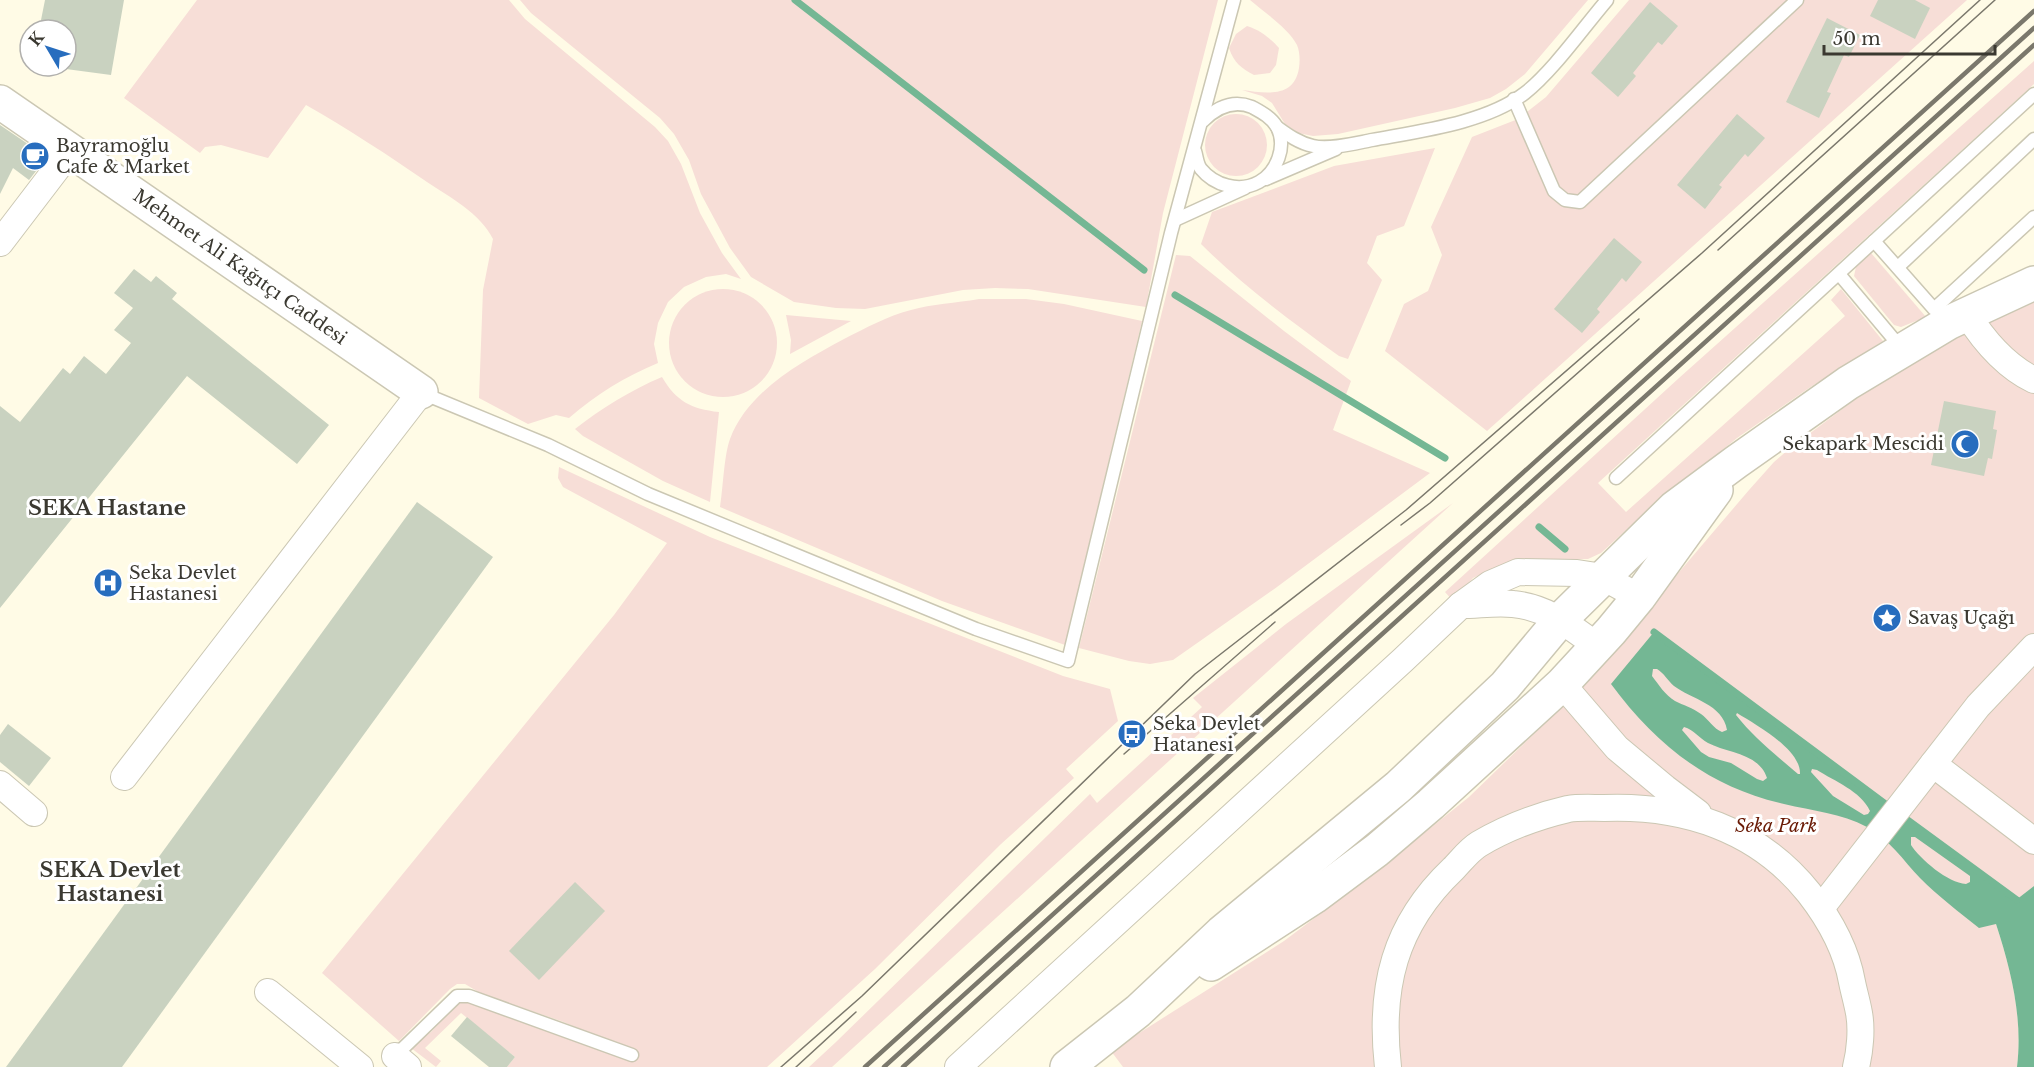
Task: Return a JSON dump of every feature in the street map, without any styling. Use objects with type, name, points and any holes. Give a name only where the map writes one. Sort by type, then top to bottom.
[{"type":"main road","name":"Mehmet Ali Kağıtçı Caddesi","points":[[0,102],[421,392]]},
{"type":"main road","points":[[1067,1067],[1138,1011],[1221,933],[1398,787],[1505,686],[1561,619],[1674,508],[1848,383],[1902,349],[1948,323],[2034,283]]},
{"type":"main road","points":[[1138,1011],[1294,911],[1377,850],[1431,804],[1562,684],[1638,597],[1736,462]]},
{"type":"street","points":[[0,243],[71,150]]},
{"type":"street","points":[[1968,314],[1992,348],[2034,380]]},
{"type":"street","points":[[124,777],[421,392]]},
{"type":"street","points":[[958,1067],[1461,605],[1490,584],[1518,572],[1577,573],[1604,578],[1638,597]]},
{"type":"street","points":[[1461,605],[1513,604],[1534,608],[1561,619],[1597,646]]},
{"type":"street","points":[[1821,908],[1978,706],[2034,647]]},
{"type":"street","points":[[1562,684],[1617,748],[1712,823]]},
{"type":"street","points":[[1933,764],[2034,841]]},
{"type":"street","points":[[0,784],[34,813]]},
{"type":"street","points":[[1386,1064],[1385,1024],[1389,977],[1407,926],[1431,891],[1477,845],[1538,818],[1570,809],[1624,807],[1657,808],[1686,814],[1723,827],[1761,848],[1794,873],[1821,908],[1837,935],[1849,965],[1860,1015],[1859,1057],[1856,1067]]},
{"type":"street","points":[[268,992],[360,1067]]},
{"type":"lane","points":[[421,392],[548,445],[648,494],[975,630],[1068,661],[1175,220],[1234,0]]},
{"type":"lane","points":[[1202,122],[1213,111],[1225,105],[1246,105],[1265,113],[1277,127],[1296,140],[1315,147],[1347,144],[1447,126],[1504,106],[1525,93],[1545,74],[1607,0]]},
{"type":"lane","points":[[1514,99],[1554,192],[1565,200],[1580,202],[1797,0]]},
{"type":"lane","points":[[1616,478],[2034,94]]},
{"type":"lane","points":[[1195,150],[1199,167],[1217,182],[1236,188],[1258,182],[1276,166],[1281,146],[1277,127]]},
{"type":"lane","points":[[1898,267],[2034,139]]},
{"type":"lane","points":[[1175,220],[1347,144]]},
{"type":"lane","points":[[1874,241],[1934,309],[2034,217]]},
{"type":"lane","points":[[1839,274],[1902,349]]},
{"type":"lane","points":[[401,1062],[457,996],[470,996],[632,1055]]},
{"type":"green space","points":[[197,0],[509,0],[525,19],[655,127],[668,141],[681,164],[700,213],[722,253],[741,279],[726,274],[706,277],[684,287],[668,302],[658,323],[654,344],[658,363],[611,387],[569,418],[556,415],[528,424],[479,398],[483,290],[493,239],[481,221],[473,214],[368,142],[306,105],[268,158],[221,145],[205,147],[200,153],[124,98]]},
{"type":"green space","points":[[520,0],[1218,0],[1163,213],[1146,307],[1028,289],[995,288],[963,290],[865,309],[836,308],[794,302],[751,277],[730,248],[701,194],[689,160],[674,134],[660,118],[531,13]]},
{"type":"green space","points":[[1250,0],[1588,0],[1525,74],[1490,98],[1338,134],[1313,136],[1298,133],[1285,124],[1272,103],[1262,96],[1242,90],[1269,93],[1285,89],[1296,78],[1300,57],[1293,39]]},
{"type":"green space","points":[[1629,0],[1967,0],[1487,431],[1385,351],[1404,304],[1428,291],[1442,255],[1431,227],[1472,137],[1518,119],[1546,97]]},
{"type":"green space","points":[[1247,26],[1265,35],[1279,48],[1276,65],[1270,73],[1254,75],[1233,58],[1229,48],[1236,34]]},
{"type":"green space","points":[[2034,61],[2034,84],[1598,483],[1626,512],[1845,316],[1831,300],[1841,289],[1883,341],[1809,388],[1737,438],[1636,521],[1601,553],[1588,559],[1526,560],[1499,566],[1473,578],[1453,601],[1445,592],[1679,378]]},
{"type":"green space","points":[[1236,114],[1258,123],[1267,145],[1258,167],[1236,176],[1214,167],[1205,145],[1214,123]]},
{"type":"green space","points":[[1435,148],[1404,226],[1377,236],[1367,263],[1382,280],[1348,359],[1339,356],[1268,303],[1201,244],[1212,212],[1334,166]]},
{"type":"green space","points":[[1871,253],[1926,317],[1901,327],[1894,325],[1854,276],[1856,267]]},
{"type":"green space","points":[[1176,255],[1190,256],[1351,381],[1333,430],[1430,473],[1277,587],[1173,660],[1150,664],[1079,648]]},
{"type":"green space","points":[[723,289],[744,293],[761,305],[773,322],[777,343],[773,364],[761,381],[744,393],[723,397],[702,393],[685,381],[673,364],[669,343],[673,322],[685,305],[702,293]]},
{"type":"green space","points":[[979,299],[1026,299],[1064,304],[1142,321],[1065,645],[942,601],[720,507],[730,439],[749,406],[763,392],[794,368],[827,348],[894,316],[927,306]]},
{"type":"green space","name":"Seka Park","points":[[2034,301],[2034,886],[2017,900],[1996,924],[2017,1012],[2017,1067],[1123,1067],[1111,1051],[1284,941],[1377,871],[1469,797],[1539,729],[1617,645],[1749,490],[1789,449],[1890,376],[1976,327]]},
{"type":"green space","points":[[786,315],[851,321],[790,354],[791,340]]},
{"type":"green space","points":[[662,377],[673,392],[685,402],[700,409],[719,412],[710,502],[663,481],[583,436],[575,429],[617,400]]},
{"type":"green space","points":[[559,467],[710,537],[1063,676],[1110,689],[1118,721],[1066,769],[1074,778],[1001,844],[875,969],[767,1067],[507,1067],[515,1057],[461,1013],[425,1048],[441,1061],[436,1067],[411,1048],[416,1040],[431,1032],[458,1003],[466,1002],[522,1018],[635,1061],[638,1053],[561,1021],[492,1000],[465,984],[457,984],[450,989],[399,1041],[322,973],[614,615],[667,543],[563,487],[558,478]]},
{"type":"green space","points":[[1453,503],[832,1067],[809,1067],[1090,794],[1097,803],[1202,707],[1193,698],[1286,624]]},
{"type":"shaded area","points":[[1654,632],[2016,900],[2034,886],[2034,1067],[2017,1067],[2017,1012],[1996,924],[1979,928],[1934,891],[1889,844],[1867,827],[1837,815],[1757,796],[1708,775],[1686,760],[1646,726],[1611,684]],"holes":[[[1653,669],[1657,669],[1681,691],[1713,708],[1724,721],[1727,730],[1719,731],[1704,716],[1671,699],[1652,676]],[[1737,713],[1755,724],[1786,747],[1798,765],[1800,774],[1766,746],[1736,715]],[[1684,727],[1688,728],[1708,743],[1750,759],[1757,763],[1767,778],[1763,781],[1757,779],[1731,763],[1709,757],[1701,752],[1682,730]],[[1812,769],[1854,792],[1870,811],[1864,815],[1833,796],[1811,772]],[[1911,837],[1915,837],[1970,876],[1970,882],[1959,883],[1943,875],[1911,845]]]},
{"type":"building","points":[[45,0],[124,0],[111,75],[78,71],[78,18],[41,18]]},
{"type":"building","points":[[1878,0],[1915,0],[1930,8],[1915,39],[1870,16]]},
{"type":"building","points":[[1650,2],[1678,26],[1662,45],[1658,42],[1633,73],[1636,76],[1618,97],[1591,73]]},
{"type":"building","points":[[1827,18],[1860,35],[1849,57],[1844,55],[1827,92],[1831,93],[1819,118],[1786,102]]},
{"type":"building","points":[[1737,114],[1765,138],[1748,157],[1745,154],[1719,185],[1722,187],[1705,209],[1677,185]]},
{"type":"building","points":[[0,125],[47,157],[29,180],[13,168],[0,194]]},
{"type":"building","points":[[1614,238],[1642,262],[1626,282],[1622,278],[1597,309],[1600,312],[1582,333],[1554,309]]},
{"type":"building","points":[[134,269],[151,282],[156,276],[177,293],[172,299],[329,425],[297,464],[187,376],[0,608],[0,406],[20,422],[63,368],[70,374],[84,356],[106,374],[131,343],[114,330],[133,308],[114,293]]},
{"type":"building","name":"Sekapark Mescidi","points":[[1944,401],[1996,411],[1993,429],[1997,430],[1992,459],[1988,458],[1984,476],[1931,465]]},
{"type":"building","points":[[417,502],[493,557],[122,1067],[6,1067]]},
{"type":"building","points":[[8,724],[51,758],[29,786],[0,762],[0,735]]},
{"type":"building","points":[[575,882],[605,911],[539,980],[509,951]]},
{"type":"building","points":[[467,1017],[515,1057],[507,1067],[489,1067],[451,1036]]},
{"type":"waterway","points":[[795,0],[1144,270]]},
{"type":"waterway","points":[[1175,295],[1445,458]]},
{"type":"waterway","points":[[1539,527],[1565,549]]},
{"type":"waterway","points":[[1654,632],[1891,808]]},
{"type":"waterway","points":[[1905,818],[2017,900]]},
{"type":"tram line","points":[[781,1067],[862,996],[1195,674],[1406,510],[1702,253],[1980,0]]},
{"type":"tram line","points":[[1718,250],[1995,0]]},
{"type":"tram line","points":[[1401,525],[1430,503],[1639,319]]},
{"type":"tram line","points":[[1124,754],[1275,622]]},
{"type":"tram line","points":[[796,1067],[856,1012]]},
{"type":"railway","points":[[865,1067],[2034,11]]},
{"type":"railway","points":[[884,1067],[2034,28]]},
{"type":"railway","points":[[903,1067],[2034,45]]},
{"type":"place","name":"Bayramoğlu Cafe & Market","points":[[35,156]]},
{"type":"place","name":"Sekapark Mescidi","points":[[1965,444]]},
{"type":"place","name":"Seka Devlet Hastanesi","points":[[108,583]]},
{"type":"place","name":"Savaş Uçağı","points":[[1887,618]]},
{"type":"place","name":"Seka Devlet Hatanesi","points":[[1132,734]]},
{"type":"district","name":"SEKA Hastane","points":[[107,508]]},
{"type":"district","name":"SEKA Devlet Hastanesi","points":[[110,882]]}]
